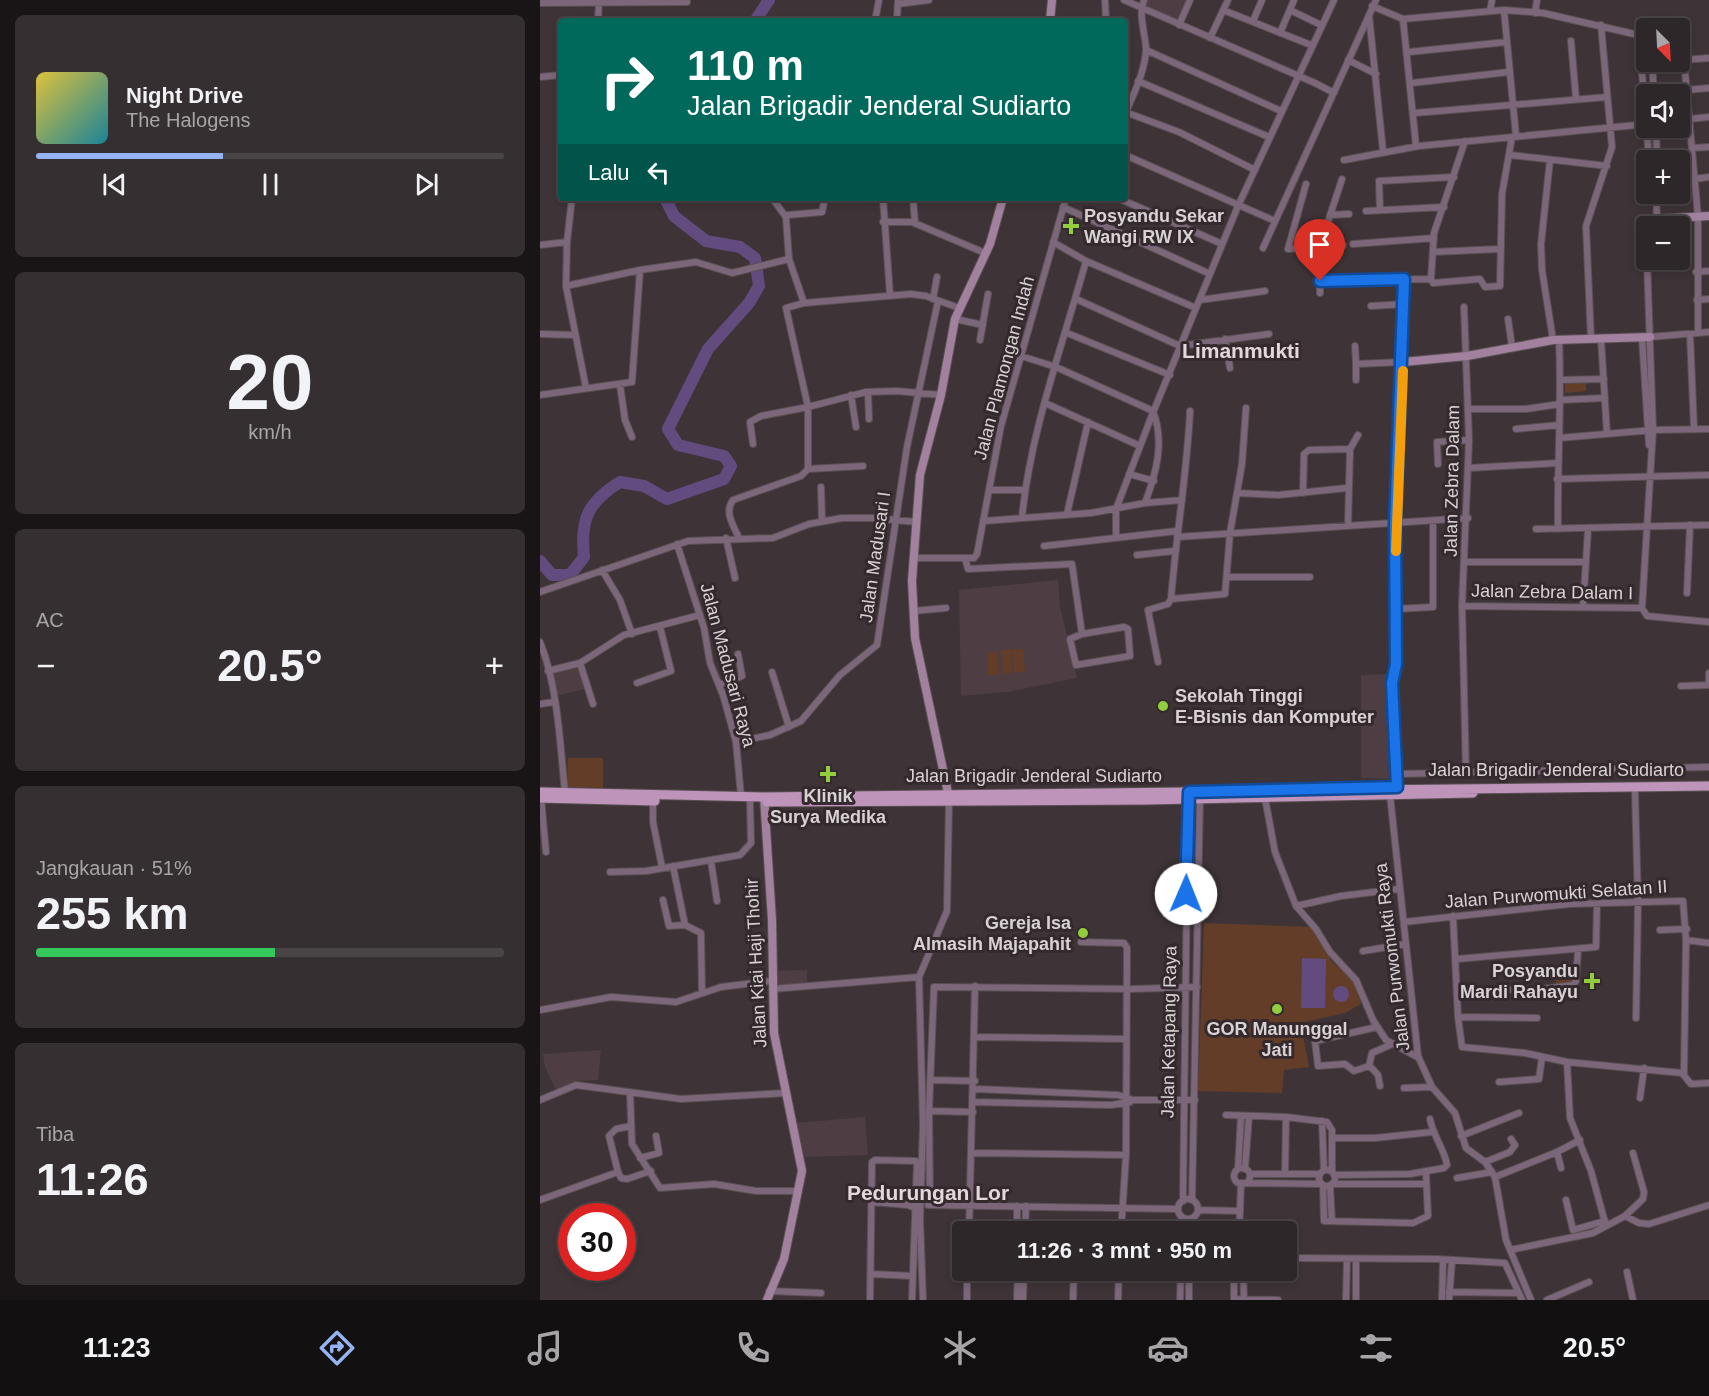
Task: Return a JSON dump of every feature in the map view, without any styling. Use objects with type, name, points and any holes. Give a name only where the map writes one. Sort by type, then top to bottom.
[{"type":"main road","name":"Jalan Brigadir Jenderal Sudiarto","points":[[1200,796],[1397,787],[1709,788]]},
{"type":"main road","name":"Jalan Brigadir Jenderal Sudiarto","points":[[540,796],[750,802],[948,796],[1265,798],[1635,792],[1709,788]]},
{"type":"main road","name":"Jalan Brigadir Jenderal Sudiarto","points":[[540,796],[565,792],[741,796],[764,800]]},
{"type":"street","points":[[875,18],[879,0]]},
{"type":"street","points":[[897,18],[898,2],[929,0]]},
{"type":"street","points":[[1050,18],[1052,0]]},
{"type":"street","points":[[1105,0],[1106,18]]},
{"type":"street","points":[[1124,0],[1334,93]]},
{"type":"street","points":[[1128,107],[1146,50],[1141,8],[1144,0]]},
{"type":"street","points":[[1179,25],[1190,0]]},
{"type":"street","points":[[1210,38],[1228,0]]},
{"type":"street","points":[[1253,21],[1262,0]]},
{"type":"street","points":[[1280,33],[1294,0]]},
{"type":"street","points":[[1116,538],[1116,509],[1153,411],[1170,375],[1238,206],[1297,75],[1334,0]]},
{"type":"street","points":[[1490,11],[1492,0]]},
{"type":"street","points":[[1535,13],[1537,0]]},
{"type":"street","points":[[598,1],[598,18]]},
{"type":"street","points":[[540,3],[687,2]]},
{"type":"street","points":[[1372,6],[1403,20],[1504,10],[1601,25],[1636,34]]},
{"type":"street","points":[[1263,248],[1372,6]]},
{"type":"street","points":[[1372,6],[1383,151]]},
{"type":"street","points":[[1223,10],[1311,45]]},
{"type":"street","points":[[1290,10],[1321,25]]},
{"type":"street","points":[[1465,141],[1434,237],[1431,279],[1432,283],[1480,279],[1485,287],[1500,286],[1499,249],[1502,194],[1514,137],[1504,10]]},
{"type":"street","points":[[1403,20],[1409,52],[1416,146]]},
{"type":"street","points":[[1591,339],[1586,226],[1612,147],[1601,25]]},
{"type":"street","points":[[1571,41],[1576,99]]},
{"type":"street","points":[[1409,52],[1507,42]]},
{"type":"street","points":[[1146,50],[1281,111]]},
{"type":"street","points":[[1690,59],[1709,58]]},
{"type":"street","points":[[1348,60],[1376,74]]},
{"type":"street","points":[[1412,83],[1509,72]]},
{"type":"street","points":[[540,77],[558,75]]},
{"type":"street","points":[[1138,81],[1269,137]]},
{"type":"street","points":[[1690,90],[1709,88]]},
{"type":"street","points":[[1414,113],[1607,97]]},
{"type":"street","points":[[1128,113],[1179,132],[1255,170]]},
{"type":"street","points":[[1690,119],[1709,117]]},
{"type":"street","points":[[1344,160],[1416,146],[1636,125]]},
{"type":"street","points":[[1690,129],[1698,217],[1696,272],[1698,333]]},
{"type":"street","points":[[1692,148],[1709,147]]},
{"type":"street","points":[[1510,155],[1607,166]]},
{"type":"street","points":[[1128,156],[1275,221]]},
{"type":"street","points":[[1550,160],[1541,244],[1542,270],[1556,340],[1561,380],[1557,479],[1558,529]]},
{"type":"street","points":[[1380,210],[1379,181],[1454,177]]},
{"type":"street","points":[[1695,178],[1709,177]]},
{"type":"street","points":[[1320,293],[1320,246],[1342,179]]},
{"type":"street","points":[[1306,184],[1288,249],[1343,245]]},
{"type":"street","points":[[572,201],[567,242],[566,286],[586,388]]},
{"type":"street","points":[[774,201],[786,217],[789,259],[804,303]]},
{"type":"street","points":[[786,217],[824,212],[825,201]]},
{"type":"street","points":[[883,201],[890,295]]},
{"type":"street","points":[[913,201],[915,223]]},
{"type":"street","points":[[912,1300],[923,1125],[919,977],[945,918],[948,796],[918,662],[913,612],[913,558],[921,465],[941,395],[955,319],[985,254],[1002,201]]},
{"type":"street","name":"Jalan Plamongan Indah","points":[[965,558],[974,558],[977,554],[1001,426],[1065,201]]},
{"type":"street","points":[[1125,201],[1222,244]]},
{"type":"street","points":[[1063,207],[1210,274]]},
{"type":"street","points":[[1366,211],[1444,207]]},
{"type":"street","points":[[1330,215],[1349,213]]},
{"type":"street","points":[[1690,217],[1709,216]]},
{"type":"street","points":[[883,222],[915,223],[985,254]]},
{"type":"street","points":[[1353,244],[1434,237]]},
{"type":"street","points":[[540,245],[567,242]]},
{"type":"street","points":[[1053,242],[1086,261],[1196,308]]},
{"type":"street","points":[[1433,252],[1499,249]]},
{"type":"street","points":[[566,286],[639,270],[701,262],[732,273],[789,259]]},
{"type":"street","points":[[1022,518],[1025,490],[1046,403],[1086,261]]},
{"type":"street","points":[[540,395],[630,383],[639,270]]},
{"type":"street","points":[[1642,608],[1651,451],[1646,337],[1647,270]]},
{"type":"street","points":[[1696,272],[1709,271]]},
{"type":"street","name":"Jalan Madusari I","points":[[736,742],[770,735],[806,716],[840,675],[877,645],[901,520],[937,277]]},
{"type":"street","points":[[1397,787],[1392,683],[1396,664],[1395,523],[1403,362],[1404,279]]},
{"type":"street","points":[[1320,281],[1431,279]]},
{"type":"street","points":[[1200,300],[1265,291]]},
{"type":"street","points":[[808,469],[808,407],[786,308],[804,303],[919,294],[959,308]]},
{"type":"street","points":[[980,340],[988,294]]},
{"type":"street","points":[[1076,299],[1180,346],[1269,334]]},
{"type":"street","points":[[1697,300],[1709,299]]},
{"type":"street","points":[[1371,306],[1405,304]]},
{"type":"street","name":"Jalan Zebra Dalam","points":[[1464,307],[1469,440],[1468,518],[1462,606],[1466,774]]},
{"type":"street","points":[[955,319],[983,325]]},
{"type":"street","points":[[1508,319],[1512,347]]},
{"type":"street","points":[[1356,364],[1467,356],[1556,340],[1709,332]]},
{"type":"street","points":[[1067,333],[1170,375]]},
{"type":"street","points":[[540,334],[574,335]]},
{"type":"street","points":[[1690,334],[1694,429]]},
{"type":"street","points":[[1225,339],[1230,368]]},
{"type":"street","points":[[1601,339],[1607,434]]},
{"type":"street","points":[[1355,346],[1356,380]]},
{"type":"street","points":[[1021,356],[1056,367],[1153,411]]},
{"type":"street","points":[[1561,380],[1604,379]]},
{"type":"street","points":[[620,385],[624,413],[632,437]]},
{"type":"street","points":[[868,392],[869,419]]},
{"type":"street","points":[[753,444],[750,425],[752,419],[868,392],[919,392],[941,395]]},
{"type":"street","points":[[851,395],[856,428]]},
{"type":"street","points":[[1468,409],[1526,409],[1560,402],[1605,398]]},
{"type":"street","points":[[1046,403],[1140,446]]},
{"type":"street","points":[[1171,598],[1223,596],[1226,593],[1230,533],[1238,493],[1246,408]]},
{"type":"street","points":[[1145,503],[1158,469],[1158,430],[1153,411]]},
{"type":"street","points":[[1158,662],[1148,610],[1168,604],[1171,598],[1190,411]]},
{"type":"street","points":[[1067,514],[1088,422]]},
{"type":"street","points":[[1516,429],[1559,425]]},
{"type":"street","points":[[1559,438],[1709,429]]},
{"type":"street","points":[[1348,525],[1347,488],[1350,449],[1358,435]]},
{"type":"street","points":[[1438,464],[1437,442],[1469,440]]},
{"type":"street","points":[[1303,493],[1304,454],[1309,450],[1350,449]]},
{"type":"street","points":[[1468,468],[1558,463]]},
{"type":"street","points":[[739,538],[729,515],[729,506],[733,500],[801,476],[808,469],[863,466]]},
{"type":"street","points":[[1129,474],[1154,481]]},
{"type":"street","points":[[1557,479],[1709,475]]},
{"type":"street","points":[[821,488],[822,521]]},
{"type":"street","points":[[1238,493],[1303,493],[1347,488]]},
{"type":"street","points":[[989,490],[1025,490]]},
{"type":"street","points":[[983,521],[1116,509],[1145,503],[1182,500]]},
{"type":"street","points":[[540,592],[697,539],[773,538],[822,521],[872,518],[917,522]]},
{"type":"street","points":[[1044,546],[1116,538],[1468,518]]},
{"type":"street","points":[[1396,609],[1433,607],[1432,521]]},
{"type":"street","points":[[1687,593],[1690,525]]},
{"type":"street","points":[[1536,529],[1588,530],[1709,525]]},
{"type":"street","points":[[1583,607],[1588,530]]},
{"type":"street","points":[[726,538],[735,578]]},
{"type":"street","name":"Jalan Madusari Raya","points":[[677,544],[700,615],[710,663],[736,742],[741,796]]},
{"type":"street","points":[[1137,555],[1174,551]]},
{"type":"street","points":[[913,558],[965,558],[968,569],[1072,564],[1082,634]]},
{"type":"street","points":[[1466,562],[1586,562]]},
{"type":"street","points":[[602,570],[620,600],[632,634]]},
{"type":"street","points":[[1227,577],[1310,577]]},
{"type":"street","name":"Jalan Zebra Dalam I","points":[[1462,606],[1642,608],[1647,616],[1709,622]]},
{"type":"street","points":[[913,612],[946,608]]},
{"type":"street","points":[[548,671],[580,663],[613,640],[700,615]]},
{"type":"street","points":[[637,683],[671,671],[660,627]]},
{"type":"street","points":[[1126,627],[1131,655],[1077,666],[1070,641],[1082,634],[1126,627]]},
{"type":"street","points":[[540,642],[554,702],[565,792]]},
{"type":"street","points":[[719,685],[742,676],[738,654]]},
{"type":"street","points":[[580,663],[593,704]]},
{"type":"street","points":[[772,672],[789,727]]},
{"type":"street","points":[[1681,686],[1709,686],[1709,673]]},
{"type":"street","points":[[540,704],[554,702]]},
{"type":"street","points":[[1396,774],[1709,767]]},
{"type":"street","points":[[1635,792],[1638,903],[1636,1018]]},
{"type":"street","name":"Jalan Purwomukti Raya","points":[[1390,795],[1410,998],[1419,1058],[1432,1087],[1453,1110],[1468,1150],[1485,1162],[1494,1174],[1510,1250],[1531,1300]]},
{"type":"street","points":[[540,796],[546,852]]},
{"type":"street","name":"Jalan Ketapang Raya","points":[[1183,1201],[1188,796]]},
{"type":"street","name":"Jalan Ketapang Raya","points":[[1192,1200],[1200,796]]},
{"type":"street","points":[[1265,798],[1275,852],[1296,906],[1316,929],[1330,952],[1356,980],[1377,1027],[1390,1045],[1419,1058]]},
{"type":"street","name":"Jalan Kiai Haji Thohir","points":[[764,800],[772,920],[772,985],[776,1053],[801,1160],[802,1176],[784,1259],[768,1296]]},
{"type":"street","points":[[653,801],[653,822],[662,867]]},
{"type":"street","points":[[610,872],[673,866],[740,855],[750,846],[750,802]]},
{"type":"street","points":[[1188,826],[1200,826]]},
{"type":"street","points":[[1187,860],[1199,862]]},
{"type":"street","points":[[711,861],[717,901]]},
{"type":"street","points":[[673,866],[684,926]]},
{"type":"street","points":[[1187,871],[1199,872]]},
{"type":"street","points":[[1296,906],[1341,896],[1399,889]]},
{"type":"street","points":[[663,900],[669,926],[684,926],[700,933],[702,993]]},
{"type":"street","name":"Jalan Purwomukti Selatan II","points":[[1404,922],[1597,903],[1684,901],[1688,964],[1683,1025],[1684,1073]]},
{"type":"street","points":[[1457,959],[1578,950],[1597,945],[1597,903]]},
{"type":"street","points":[[1453,916],[1461,1046],[1567,1062],[1684,1073],[1691,1084],[1709,1083]]},
{"type":"street","points":[[1660,930],[1687,929]]},
{"type":"street","points":[[1686,940],[1709,943]]},
{"type":"street","points":[[1081,942],[1125,944],[1126,1039],[1130,1098],[1127,1105],[1121,1221]]},
{"type":"street","points":[[1363,951],[1406,944]]},
{"type":"street","points":[[1458,991],[1543,989],[1573,985],[1576,981],[1578,950]]},
{"type":"street","points":[[540,1010],[611,997],[676,1002],[726,986],[919,977]]},
{"type":"street","points":[[930,1205],[929,1111],[934,988],[938,986],[1126,989],[1197,987]]},
{"type":"street","points":[[969,1221],[975,1089],[975,986]]},
{"type":"street","points":[[1458,1017],[1537,1018]]},
{"type":"street","points":[[1369,1065],[1354,1071],[1345,1064],[1319,1066],[1313,1042],[1377,1027]]},
{"type":"street","points":[[975,1036],[1126,1039]]},
{"type":"street","points":[[1369,1065],[1372,1053],[1390,1045]]},
{"type":"street","points":[[1499,1082],[1539,1079],[1542,1057]]},
{"type":"street","points":[[1567,1062],[1570,1118],[1580,1140],[1606,1224]]},
{"type":"street","points":[[1369,1065],[1378,1075],[1380,1086]]},
{"type":"street","points":[[1640,1098],[1644,1068]]},
{"type":"street","points":[[930,1080],[975,1081]]},
{"type":"street","points":[[540,1100],[576,1084],[681,1099],[786,1093]]},
{"type":"street","points":[[1404,1088],[1432,1087]]},
{"type":"street","points":[[975,1089],[1195,1100]]},
{"type":"street","points":[[1042,1092],[1042,1103]]},
{"type":"street","points":[[1057,1092],[1057,1103]]},
{"type":"street","points":[[630,1093],[632,1144],[660,1188],[714,1184],[756,1191],[798,1191]]},
{"type":"street","points":[[974,1102],[1127,1105]]},
{"type":"street","points":[[929,1111],[974,1112]]},
{"type":"street","points":[[1461,1136],[1519,1113]]},
{"type":"street","points":[[1226,1115],[1286,1117],[1322,1121],[1330,1125],[1333,1174],[1327,1185]]},
{"type":"street","points":[[1241,1116],[1244,1171]]},
{"type":"street","points":[[1240,1221],[1249,1116]]},
{"type":"street","points":[[1286,1117],[1286,1174]]},
{"type":"street","points":[[1426,1184],[1243,1183],[1235,1176],[1244,1171],[1286,1174],[1426,1173],[1447,1165],[1432,1132],[1430,1119]]},
{"type":"street","points":[[1322,1121],[1322,1172],[1327,1185],[1332,1221],[1420,1222],[1428,1216],[1426,1173]]},
{"type":"street","points":[[631,1126],[616,1129],[609,1136],[618,1172],[621,1178],[627,1179],[651,1171]]},
{"type":"street","points":[[1332,1138],[1406,1136],[1432,1132]]},
{"type":"street","points":[[640,1158],[659,1153],[656,1136]]},
{"type":"street","points":[[1485,1162],[1510,1152],[1515,1145],[1511,1138]]},
{"type":"street","points":[[1457,1178],[1494,1174],[1557,1152],[1580,1140]]},
{"type":"street","points":[[1557,1152],[1561,1168]]},
{"type":"street","points":[[972,1153],[1126,1155]]},
{"type":"street","points":[[1510,1250],[1588,1234],[1625,1216],[1643,1199],[1644,1192],[1632,1153]]},
{"type":"street","points":[[870,1300],[872,1162],[875,1160],[916,1161],[923,1300]]},
{"type":"street","points":[[540,1200],[618,1172]]},
{"type":"street","points":[[1178,1209],[1183,1201],[1192,1200],[1198,1210]]},
{"type":"street","points":[[1566,1200],[1573,1230],[1606,1224]]},
{"type":"street","points":[[872,1202],[917,1205],[1178,1209]]},
{"type":"street","points":[[1625,1216],[1639,1223],[1649,1224],[1709,1205]]},
{"type":"street","points":[[1017,1206],[1017,1221]]},
{"type":"street","points":[[1025,1221],[1026,1206]]},
{"type":"street","points":[[1178,1209],[1182,1218],[1191,1218]]},
{"type":"street","points":[[1198,1210],[1240,1211]]},
{"type":"street","points":[[1191,1221],[1198,1210]]},
{"type":"street","points":[[1297,1258],[1505,1263],[1520,1297]]},
{"type":"street","points":[[1346,1300],[1347,1259]]},
{"type":"street","points":[[1356,1259],[1356,1300]]},
{"type":"street","points":[[1442,1300],[1443,1260]]},
{"type":"street","points":[[1449,1300],[1452,1260]]},
{"type":"street","points":[[1627,1272],[1634,1300]]},
{"type":"street","points":[[871,1274],[912,1276]]},
{"type":"street","points":[[967,1281],[967,1300]]},
{"type":"street","points":[[1017,1300],[1018,1281]]},
{"type":"street","points":[[1023,1300],[1024,1281]]},
{"type":"street","points":[[1073,1300],[1074,1281]]},
{"type":"street","points":[[1118,1300],[1119,1281]]},
{"type":"street","points":[[1180,1300],[1181,1281]]},
{"type":"street","points":[[1189,1281],[1189,1300]]},
{"type":"street","points":[[1234,1281],[1234,1299],[1278,1300]]},
{"type":"street","points":[[1243,1281],[1244,1299]]},
{"type":"street","points":[[1547,1300],[1589,1282]]},
{"type":"street","points":[[1449,1292],[1484,1292],[1520,1297]]},
{"type":"street","points":[[1484,1292],[1484,1300]]},
{"type":"street","points":[[768,1296],[821,1293]]},
{"type":"shaded area","points":[[1146,0],[1188,0],[1179,22],[1143,7]]},
{"type":"shaded area","points":[[1586,382],[1586,391],[1565,393],[1565,384]]},
{"type":"shaded area","points":[[1058,580],[1060,607],[1077,678],[1007,692],[961,696],[959,590]]},
{"type":"shaded area","points":[[1012,649],[1023,649],[1025,672],[1014,672]]},
{"type":"shaded area","points":[[1002,650],[1011,650],[1012,673],[1003,674]]},
{"type":"shaded area","points":[[998,652],[999,675],[988,675],[987,653]]},
{"type":"shaded area","points":[[580,665],[585,689],[555,696],[549,672]]},
{"type":"shaded area","points":[[1391,674],[1393,779],[1361,778],[1361,675]]},
{"type":"shaded area","points":[[568,758],[603,758],[603,788],[567,787]]},
{"type":"shaded area","name":"GOR Manunggal Jati","points":[[1204,923],[1312,927],[1332,962],[1355,981],[1361,1004],[1345,1013],[1301,1023],[1309,1067],[1284,1070],[1282,1093],[1198,1091]]},
{"type":"shaded area","points":[[1302,958],[1326,959],[1325,1008],[1301,1008]]},
{"type":"shaded area","points":[[807,970],[807,985],[775,988],[775,971]]},
{"type":"shaded area","points":[[1572,972],[1573,983],[1556,984],[1555,973]]},
{"type":"shaded area","points":[[1341,986],[1347,988],[1349,994],[1347,1000],[1341,1002],[1335,1000],[1333,994],[1335,988]]},
{"type":"shaded area","points":[[601,1050],[598,1080],[576,1081],[556,1090],[545,1067],[543,1054]]},
{"type":"shaded area","points":[[865,1117],[868,1155],[803,1157],[796,1123]]},
{"type":"waterway","points":[[757,18],[769,0]]},
{"type":"waterway","points":[[540,561],[552,575],[570,575],[584,557],[583,532],[588,513],[600,497],[620,482],[644,486],[667,499],[724,479],[731,466],[724,456],[678,445],[668,429],[708,349],[749,303],[759,286],[755,258],[740,247],[706,241],[674,216],[666,201]]},
{"type":"slow traffic","points":[[1396,551],[1395,523],[1403,371]]},
{"type":"place","name":"Posyandu Sekar Wangi RW IX","points":[[1071,226]]},
{"type":"place","name":"Sekolah Tinggi E-Bisnis dan Komputer","points":[[1163,706]]},
{"type":"place","name":"Klinik Surya Medika","points":[[828,774]]},
{"type":"place","name":"Gereja Isa Almasih Majapahit","points":[[1083,933]]},
{"type":"place","name":"Posyandu Mardi Rahayu","points":[[1592,981]]},
{"type":"place","name":"GOR Manunggal Jati","points":[[1277,1009]]},
{"type":"district","name":"Limanmukti","points":[[1241,350]]},
{"type":"district","name":"Pedurungan Lor","points":[[928,1192]]},
{"type":"route","points":[[1186,894],[1189,792],[1397,787],[1392,683],[1396,664],[1395,523],[1405,314],[1404,279],[1320,281]]}]
